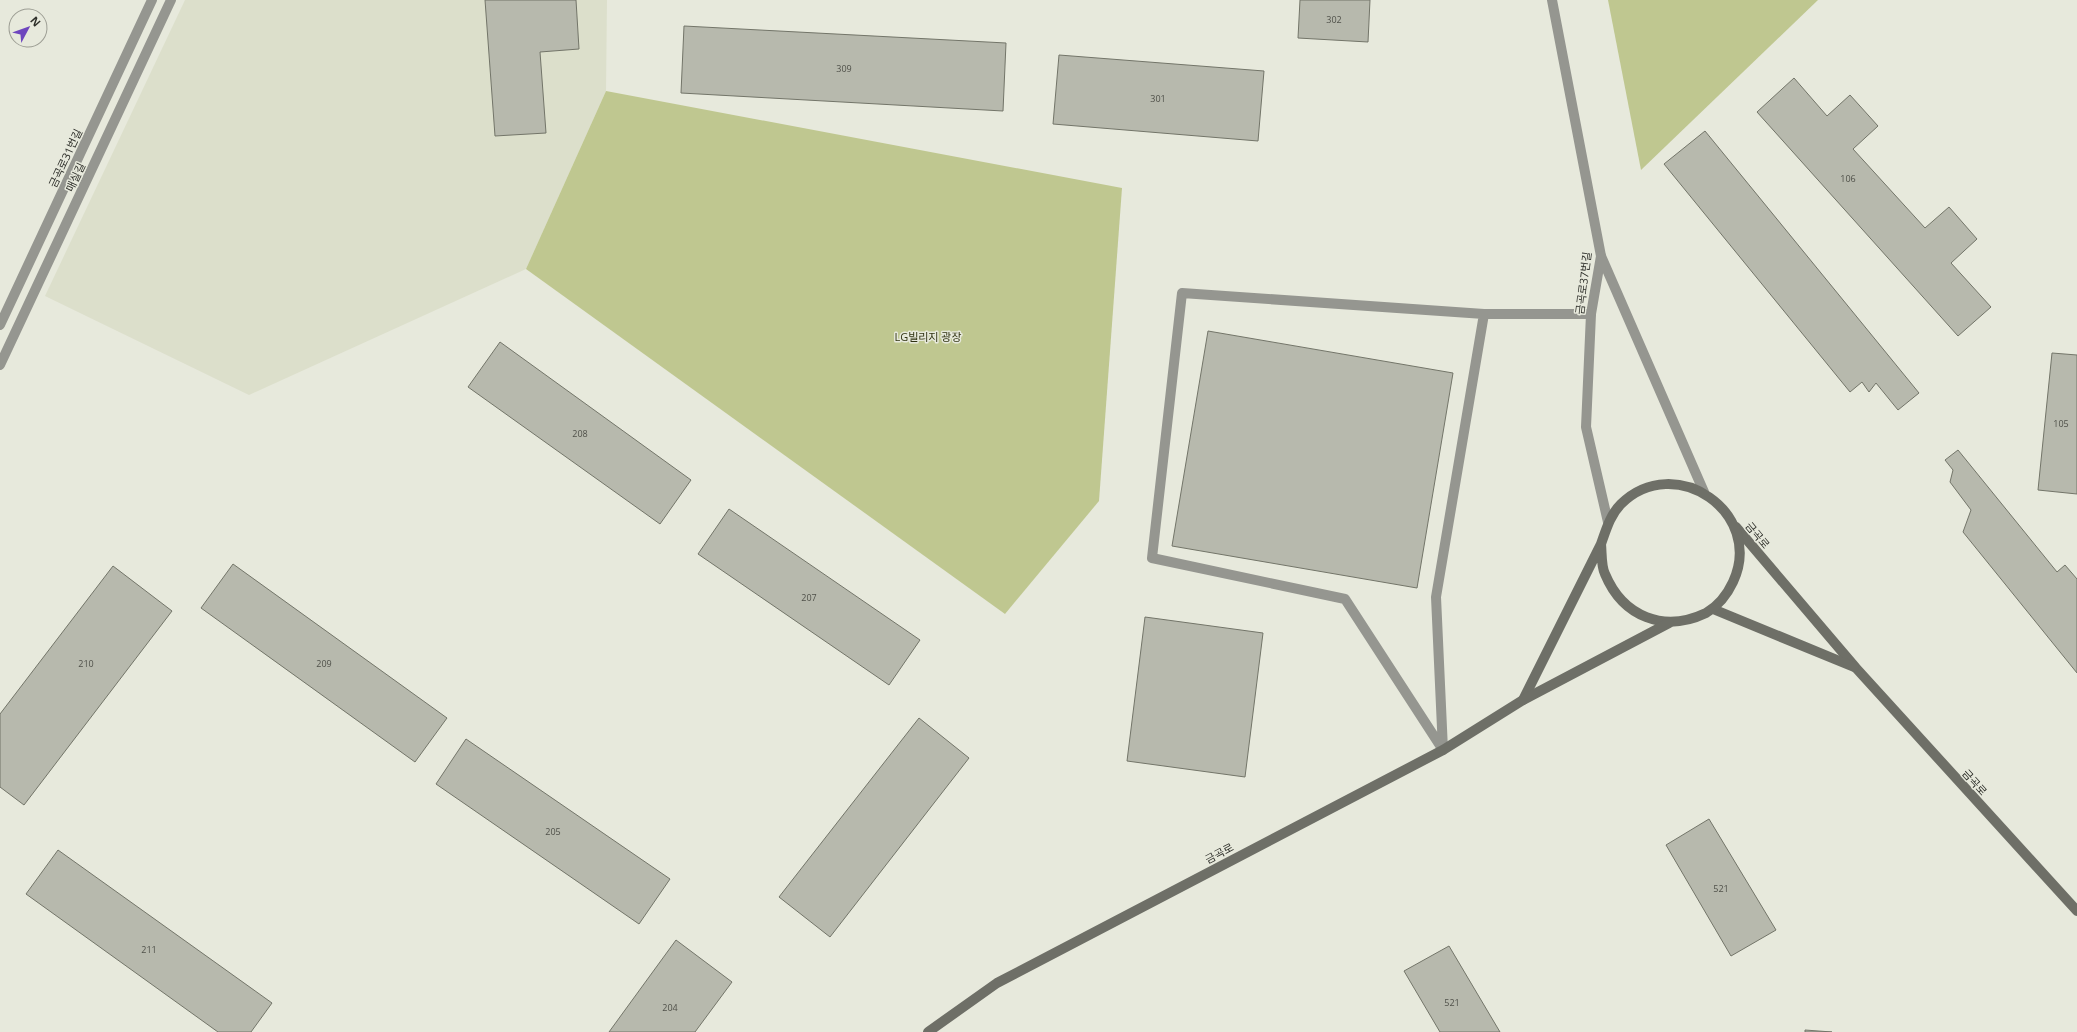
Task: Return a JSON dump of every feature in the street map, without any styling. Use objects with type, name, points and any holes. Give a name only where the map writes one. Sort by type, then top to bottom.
[{"type":"main road","points":[[1523,700],[1601,544],[1608,522],[1621,504],[1639,491],[1660,484],[1682,485],[1704,492],[1722,506],[1735,526],[1740,548],[1738,572],[1728,592],[1713,609],[1692,620],[1669,623],[1640,616],[1618,598],[1604,573],[1601,544]]},
{"type":"main road","name":"금곡로","points":[[1735,526],[1856,668],[2077,912]]},
{"type":"main road","name":"금곡로","points":[[1713,609],[1856,668]]},
{"type":"main road","name":"금곡로","points":[[928,1032],[997,983],[1443,750],[1523,700],[1669,623]]},
{"type":"street","name":"금곡로31번길","points":[[0,325],[152,0]]},
{"type":"street","name":"매실길","points":[[0,365],[171,0]]},
{"type":"street","name":"금곡로37번길","points":[[1552,0],[1601,256],[1591,314],[1586,427],[1608,522]]},
{"type":"street","points":[[1601,256],[1704,492]]},
{"type":"street","points":[[1443,750],[1345,599],[1152,558],[1182,293],[1484,314],[1591,314]]},
{"type":"street","points":[[1443,750],[1436,597],[1484,314]]},
{"type":"shaded area","points":[[185,0],[607,0],[606,91],[526,269],[249,395],[45,296]]},
{"type":"green space","points":[[1608,0],[1818,0],[1641,170]]},
{"type":"green space","name":"LG빌리지 광장","points":[[606,91],[1122,188],[1099,501],[1005,614],[526,269]]},
{"type":"building","points":[[485,0],[576,0],[579,49],[540,52],[546,133],[495,136]]},
{"type":"building","points":[[1300,0],[1370,0],[1368,42],[1298,38]]},
{"type":"building","points":[[684,26],[1006,43],[1003,111],[681,93]]},
{"type":"building","points":[[1059,55],[1264,71],[1258,141],[1053,124]]},
{"type":"building","points":[[1794,78],[1827,116],[1850,95],[1878,126],[1853,149],[1925,228],[1949,207],[1977,239],[1951,263],[1991,307],[1958,336],[1757,112]]},
{"type":"building","points":[[1705,131],[1919,393],[1898,410],[1876,383],[1869,392],[1862,382],[1850,392],[1664,164]]},
{"type":"building","points":[[1208,331],[1453,373],[1417,588],[1172,546]]},
{"type":"building","points":[[500,342],[691,480],[660,524],[468,387]]},
{"type":"building","points":[[2052,353],[2077,355],[2077,494],[2038,490]]},
{"type":"building","points":[[1958,450],[2057,572],[2065,565],[2077,579],[2077,673],[1963,532],[1971,510],[1950,482],[1953,470],[1945,460]]},
{"type":"building","points":[[729,509],[920,640],[889,685],[698,554]]},
{"type":"building","points":[[233,564],[447,718],[415,762],[201,608]]},
{"type":"building","points":[[113,566],[172,611],[24,805],[0,787],[0,714]]},
{"type":"building","points":[[1145,617],[1263,633],[1245,777],[1127,761]]},
{"type":"building","points":[[919,718],[969,758],[830,937],[779,897]]},
{"type":"building","points":[[466,739],[670,879],[639,924],[436,784]]},
{"type":"building","points":[[1709,819],[1776,930],[1731,956],[1666,845]]},
{"type":"building","points":[[58,850],[272,1003],[251,1032],[218,1032],[26,894]]},
{"type":"building","points":[[676,940],[732,982],[695,1032],[609,1032]]},
{"type":"building","points":[[1449,946],[1500,1032],[1440,1032],[1404,971]]},
{"type":"building","points":[[1805,1030],[1832,1032],[1805,1032]]}]
